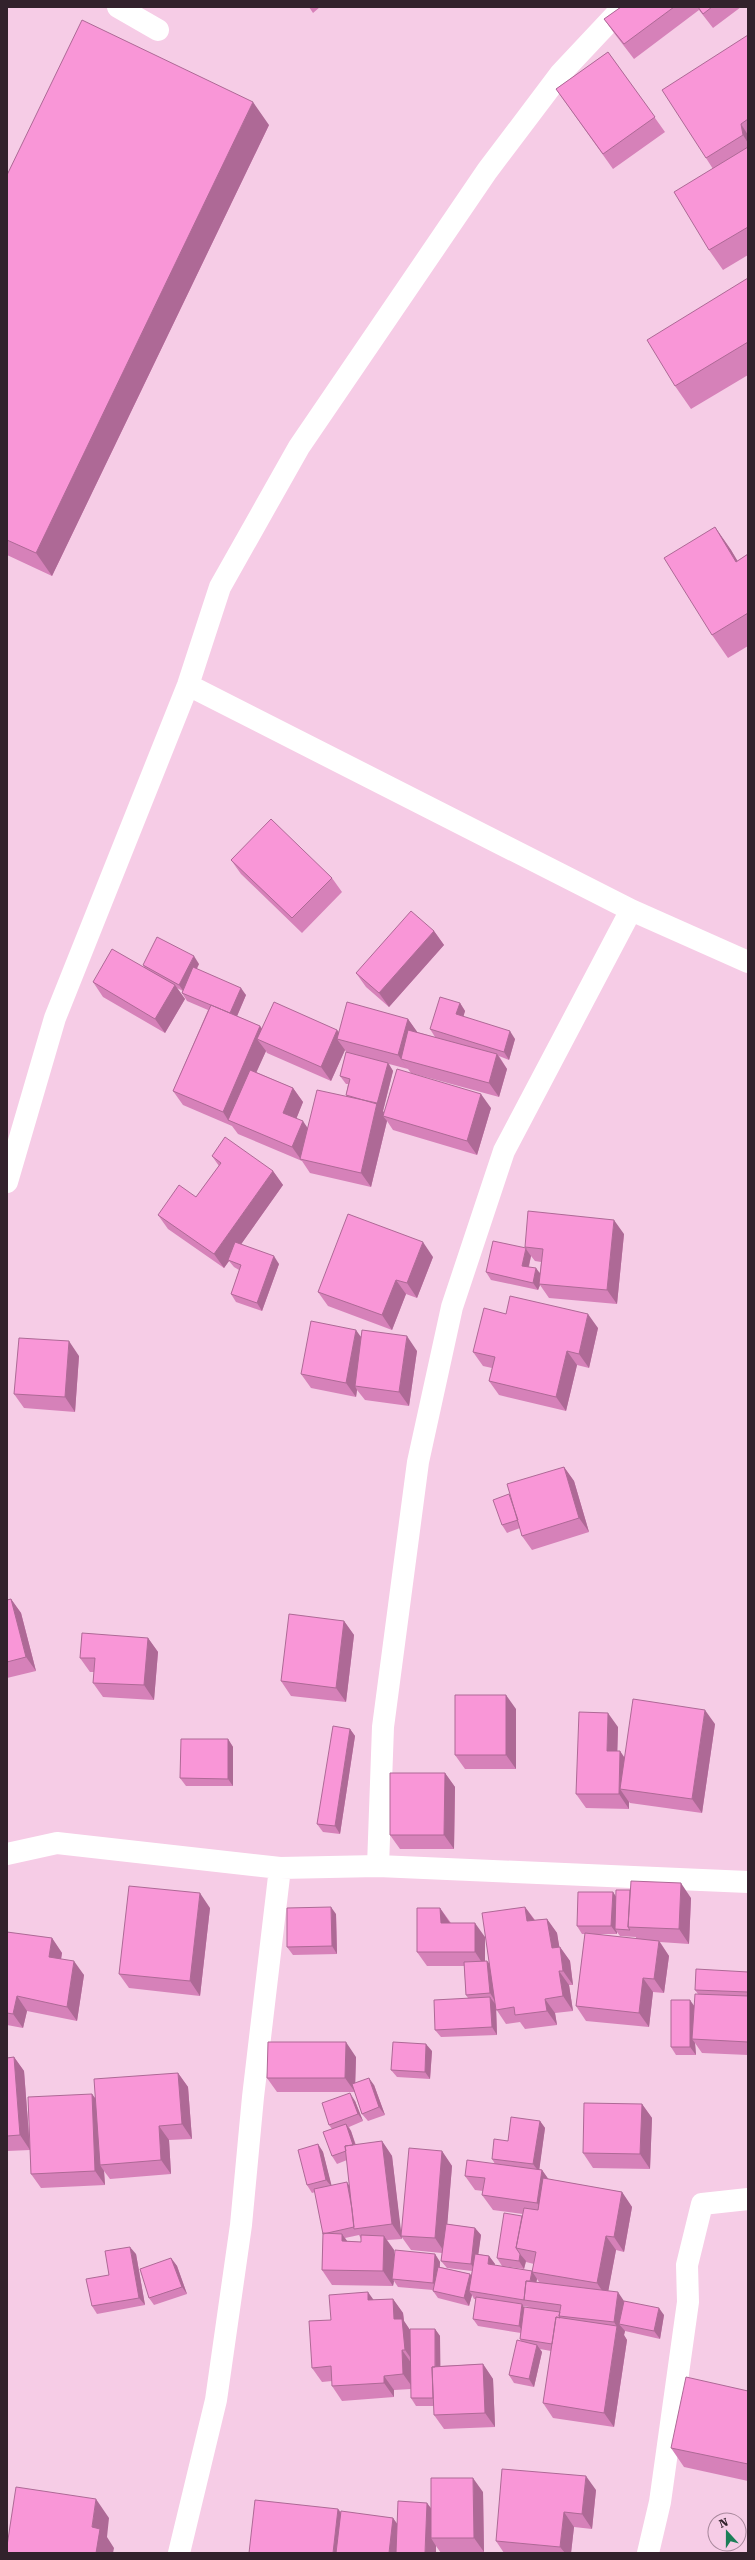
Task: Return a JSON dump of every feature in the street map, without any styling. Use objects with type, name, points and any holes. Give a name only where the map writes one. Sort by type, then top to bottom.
[{"type":"street","points":[[118,7],[158,30]]},
{"type":"street","points":[[7,1182],[55,1018],[188,685],[220,587],[299,447],[487,171],[561,73],[623,7]]},
{"type":"street","points":[[188,685],[631,910],[748,962]]},
{"type":"street","points":[[378,1866],[383,1727],[392,1657],[418,1462],[452,1307],[504,1151],[631,910]]},
{"type":"street","points":[[7,1854],[57,1843],[280,1868],[378,1866],[748,1882]]},
{"type":"street","points":[[179,2553],[217,2393],[241,2225],[253,2097],[280,1868]]},
{"type":"street","points":[[648,2553],[660,2502],[688,2302],[688,2264],[702,2204],[748,2199]]},
{"type":"building","points":[[621,7],[674,7],[624,44],[604,19]]},
{"type":"building","points":[[698,7],[712,7],[703,14]]},
{"type":"building","points":[[82,20],[253,102],[36,553],[7,540],[7,175]]},
{"type":"building","points":[[748,35],[748,119],[741,124],[743,135],[706,158],[662,90]]},
{"type":"building","points":[[608,52],[655,117],[603,154],[556,89]]},
{"type":"building","points":[[748,147],[748,227],[709,250],[674,192]]},
{"type":"building","points":[[748,278],[748,342],[675,386],[647,340]]},
{"type":"building","points":[[715,527],[736,562],[748,554],[748,613],[712,635],[664,558]]},
{"type":"building","points":[[271,819],[332,878],[292,918],[231,860]]},
{"type":"building","points":[[411,911],[434,931],[379,993],[356,973]]},
{"type":"building","points":[[157,937],[194,956],[179,985],[143,965]]},
{"type":"building","points":[[112,949],[175,985],[155,1019],[93,982]]},
{"type":"building","points":[[193,967],[241,988],[230,1013],[182,993]]},
{"type":"building","points":[[440,997],[460,1003],[456,1014],[510,1031],[504,1052],[430,1029]]},
{"type":"building","points":[[274,1002],[337,1030],[321,1067],[257,1039]]},
{"type":"building","points":[[347,1002],[408,1019],[398,1055],[337,1039]]},
{"type":"building","points":[[211,1005],[260,1026],[223,1112],[173,1091]]},
{"type":"building","points":[[408,1030],[497,1054],[489,1083],[401,1059]]},
{"type":"building","points":[[346,1052],[388,1063],[377,1104],[346,1095],[350,1079],[340,1076]]},
{"type":"building","points":[[397,1069],[481,1094],[467,1141],[383,1116]]},
{"type":"building","points":[[250,1070],[293,1088],[283,1113],[303,1121],[292,1147],[228,1120]]},
{"type":"building","points":[[317,1090],[377,1103],[361,1173],[300,1159]]},
{"type":"building","points":[[225,1137],[273,1171],[214,1254],[158,1215],[179,1185],[196,1197],[221,1163],[212,1156]]},
{"type":"building","points":[[528,1211],[614,1220],[607,1290],[539,1284],[543,1249],[525,1247]]},
{"type":"building","points":[[348,1214],[423,1242],[407,1283],[396,1280],[382,1315],[318,1292]]},
{"type":"building","points":[[493,1241],[526,1248],[522,1266],[536,1268],[533,1283],[486,1272]]},
{"type":"building","points":[[235,1242],[274,1256],[257,1303],[231,1294],[241,1265],[228,1260]]},
{"type":"building","points":[[510,1296],[588,1314],[579,1354],[567,1351],[556,1397],[489,1381],[495,1357],[473,1352],[484,1308],[506,1314]]},
{"type":"building","points":[[311,1321],[356,1330],[346,1383],[301,1374]]},
{"type":"building","points":[[362,1330],[407,1336],[399,1392],[355,1386]]},
{"type":"building","points":[[19,1338],[69,1341],[65,1397],[14,1394]]},
{"type":"building","points":[[564,1467],[579,1518],[522,1536],[507,1484]]},
{"type":"building","points":[[509,1494],[518,1520],[502,1525],[493,1500]]},
{"type":"building","points":[[11,1599],[26,1657],[7,1662],[7,1600]]},
{"type":"building","points":[[289,1614],[344,1621],[336,1688],[281,1681]]},
{"type":"building","points":[[82,1633],[148,1638],[144,1685],[93,1683],[95,1658],[80,1658]]},
{"type":"building","points":[[455,1695],[506,1695],[506,1755],[455,1755]]},
{"type":"building","points":[[633,1699],[705,1710],[692,1799],[620,1789]]},
{"type":"building","points":[[579,1712],[608,1713],[607,1751],[620,1751],[619,1794],[576,1794]]},
{"type":"building","points":[[333,1726],[350,1729],[335,1826],[317,1824]]},
{"type":"building","points":[[181,1739],[228,1739],[228,1779],[180,1778]]},
{"type":"building","points":[[390,1773],[445,1773],[444,1835],[390,1835]]},
{"type":"building","points":[[631,1881],[681,1883],[679,1929],[628,1927]]},
{"type":"building","points":[[129,1886],[200,1893],[190,1981],[119,1974]]},
{"type":"building","points":[[616,1890],[630,1890],[628,1927],[630,1930],[615,1929]]},
{"type":"building","points":[[578,1892],[613,1892],[611,1926],[577,1926]]},
{"type":"building","points":[[331,1907],[332,1946],[287,1947],[287,1908]]},
{"type":"building","points":[[525,1907],[527,1921],[547,1919],[552,1948],[560,1947],[563,1971],[559,1971],[563,1996],[545,1999],[547,2011],[515,2015],[514,2007],[496,2010],[482,1913]]},
{"type":"building","points":[[417,1908],[440,1908],[441,1923],[475,1923],[475,1952],[417,1952]]},
{"type":"building","points":[[7,1932],[52,1938],[49,1957],[74,1961],[67,2007],[17,1996],[13,2014],[7,2013]]},
{"type":"building","points":[[585,1933],[659,1941],[654,1979],[643,1978],[639,2013],[576,2006]]},
{"type":"building","points":[[487,1961],[490,1993],[466,1995],[464,1962]]},
{"type":"building","points":[[696,1969],[748,1972],[748,1992],[695,1990]]},
{"type":"building","points":[[695,1994],[748,1996],[748,2042],[692,2039]]},
{"type":"building","points":[[490,1997],[492,2027],[435,2030],[434,2000]]},
{"type":"building","points":[[671,2000],[690,2000],[690,2047],[671,2047]]},
{"type":"building","points":[[268,2042],[346,2042],[345,2078],[267,2078]]},
{"type":"building","points":[[393,2042],[426,2044],[425,2072],[391,2070]]},
{"type":"building","points":[[14,2057],[20,2135],[7,2136],[7,2058]]},
{"type":"building","points":[[178,2073],[182,2124],[159,2126],[161,2160],[100,2165],[94,2079]]},
{"type":"building","points":[[369,2078],[379,2107],[362,2114],[352,2084]]},
{"type":"building","points":[[350,2093],[358,2114],[329,2125],[322,2103]]},
{"type":"building","points":[[92,2094],[95,2171],[31,2174],[28,2097]]},
{"type":"building","points":[[584,2103],[642,2104],[640,2154],[583,2153]]},
{"type":"building","points":[[511,2117],[540,2121],[533,2164],[492,2159],[494,2139],[508,2141]]},
{"type":"building","points":[[346,2124],[353,2145],[345,2146],[346,2151],[332,2156],[323,2132]]},
{"type":"building","points":[[382,2141],[392,2224],[354,2229],[345,2146]]},
{"type":"building","points":[[318,2144],[326,2180],[307,2185],[298,2150]]},
{"type":"building","points":[[409,2148],[442,2151],[435,2238],[401,2236]]},
{"type":"building","points":[[467,2160],[542,2170],[537,2203],[482,2195],[485,2178],[465,2176]]},
{"type":"building","points":[[543,2178],[622,2192],[614,2237],[606,2236],[597,2283],[532,2272],[536,2252],[516,2248],[524,2208],[538,2210]]},
{"type":"building","points":[[347,2182],[354,2227],[323,2234],[314,2189]]},
{"type":"building","points":[[504,2213],[522,2216],[516,2248],[520,2254],[519,2261],[497,2258]]},
{"type":"building","points":[[446,2224],[475,2228],[471,2264],[441,2261]]},
{"type":"building","points":[[323,2233],[342,2234],[342,2241],[361,2242],[361,2235],[384,2236],[383,2271],[322,2270]]},
{"type":"building","points":[[130,2247],[139,2298],[92,2306],[86,2279],[109,2275],[105,2251]]},
{"type":"building","points":[[395,2250],[435,2254],[433,2283],[392,2279]]},
{"type":"building","points":[[475,2254],[489,2256],[488,2264],[532,2271],[530,2281],[526,2281],[524,2300],[469,2291]]},
{"type":"building","points":[[171,2258],[182,2287],[149,2298],[140,2269]]},
{"type":"building","points":[[438,2267],[470,2274],[464,2298],[433,2291]]},
{"type":"building","points":[[526,2281],[618,2292],[614,2322],[559,2316],[561,2305],[524,2300]]},
{"type":"building","points":[[368,2292],[368,2300],[393,2299],[394,2319],[402,2319],[405,2350],[402,2350],[403,2374],[384,2376],[384,2383],[332,2386],[331,2366],[312,2368],[309,2321],[331,2320],[329,2295]]},
{"type":"building","points":[[476,2297],[522,2304],[519,2326],[473,2319]]},
{"type":"building","points":[[624,2301],[659,2308],[654,2331],[619,2324]]},
{"type":"building","points":[[524,2307],[560,2312],[560,2318],[556,2317],[552,2344],[520,2339]]},
{"type":"building","points":[[556,2317],[617,2326],[604,2413],[543,2403]]},
{"type":"building","points":[[410,2329],[435,2329],[435,2367],[432,2367],[433,2398],[411,2398]]},
{"type":"building","points":[[517,2340],[537,2345],[529,2379],[509,2375]]},
{"type":"building","points":[[483,2364],[485,2413],[434,2415],[432,2367]]},
{"type":"building","points":[[686,2377],[748,2391],[748,2464],[671,2448]]},
{"type":"building","points":[[502,2469],[586,2476],[582,2514],[564,2512],[560,2547],[496,2541]]},
{"type":"building","points":[[431,2478],[473,2478],[474,2538],[431,2538]]},
{"type":"building","points":[[16,2487],[96,2499],[92,2527],[100,2529],[96,2553],[7,2553]]},
{"type":"building","points":[[255,2500],[338,2509],[333,2553],[249,2553]]},
{"type":"building","points":[[398,2501],[427,2503],[425,2553],[396,2553]]},
{"type":"building","points":[[341,2511],[393,2518],[389,2553],[336,2553]]}]
